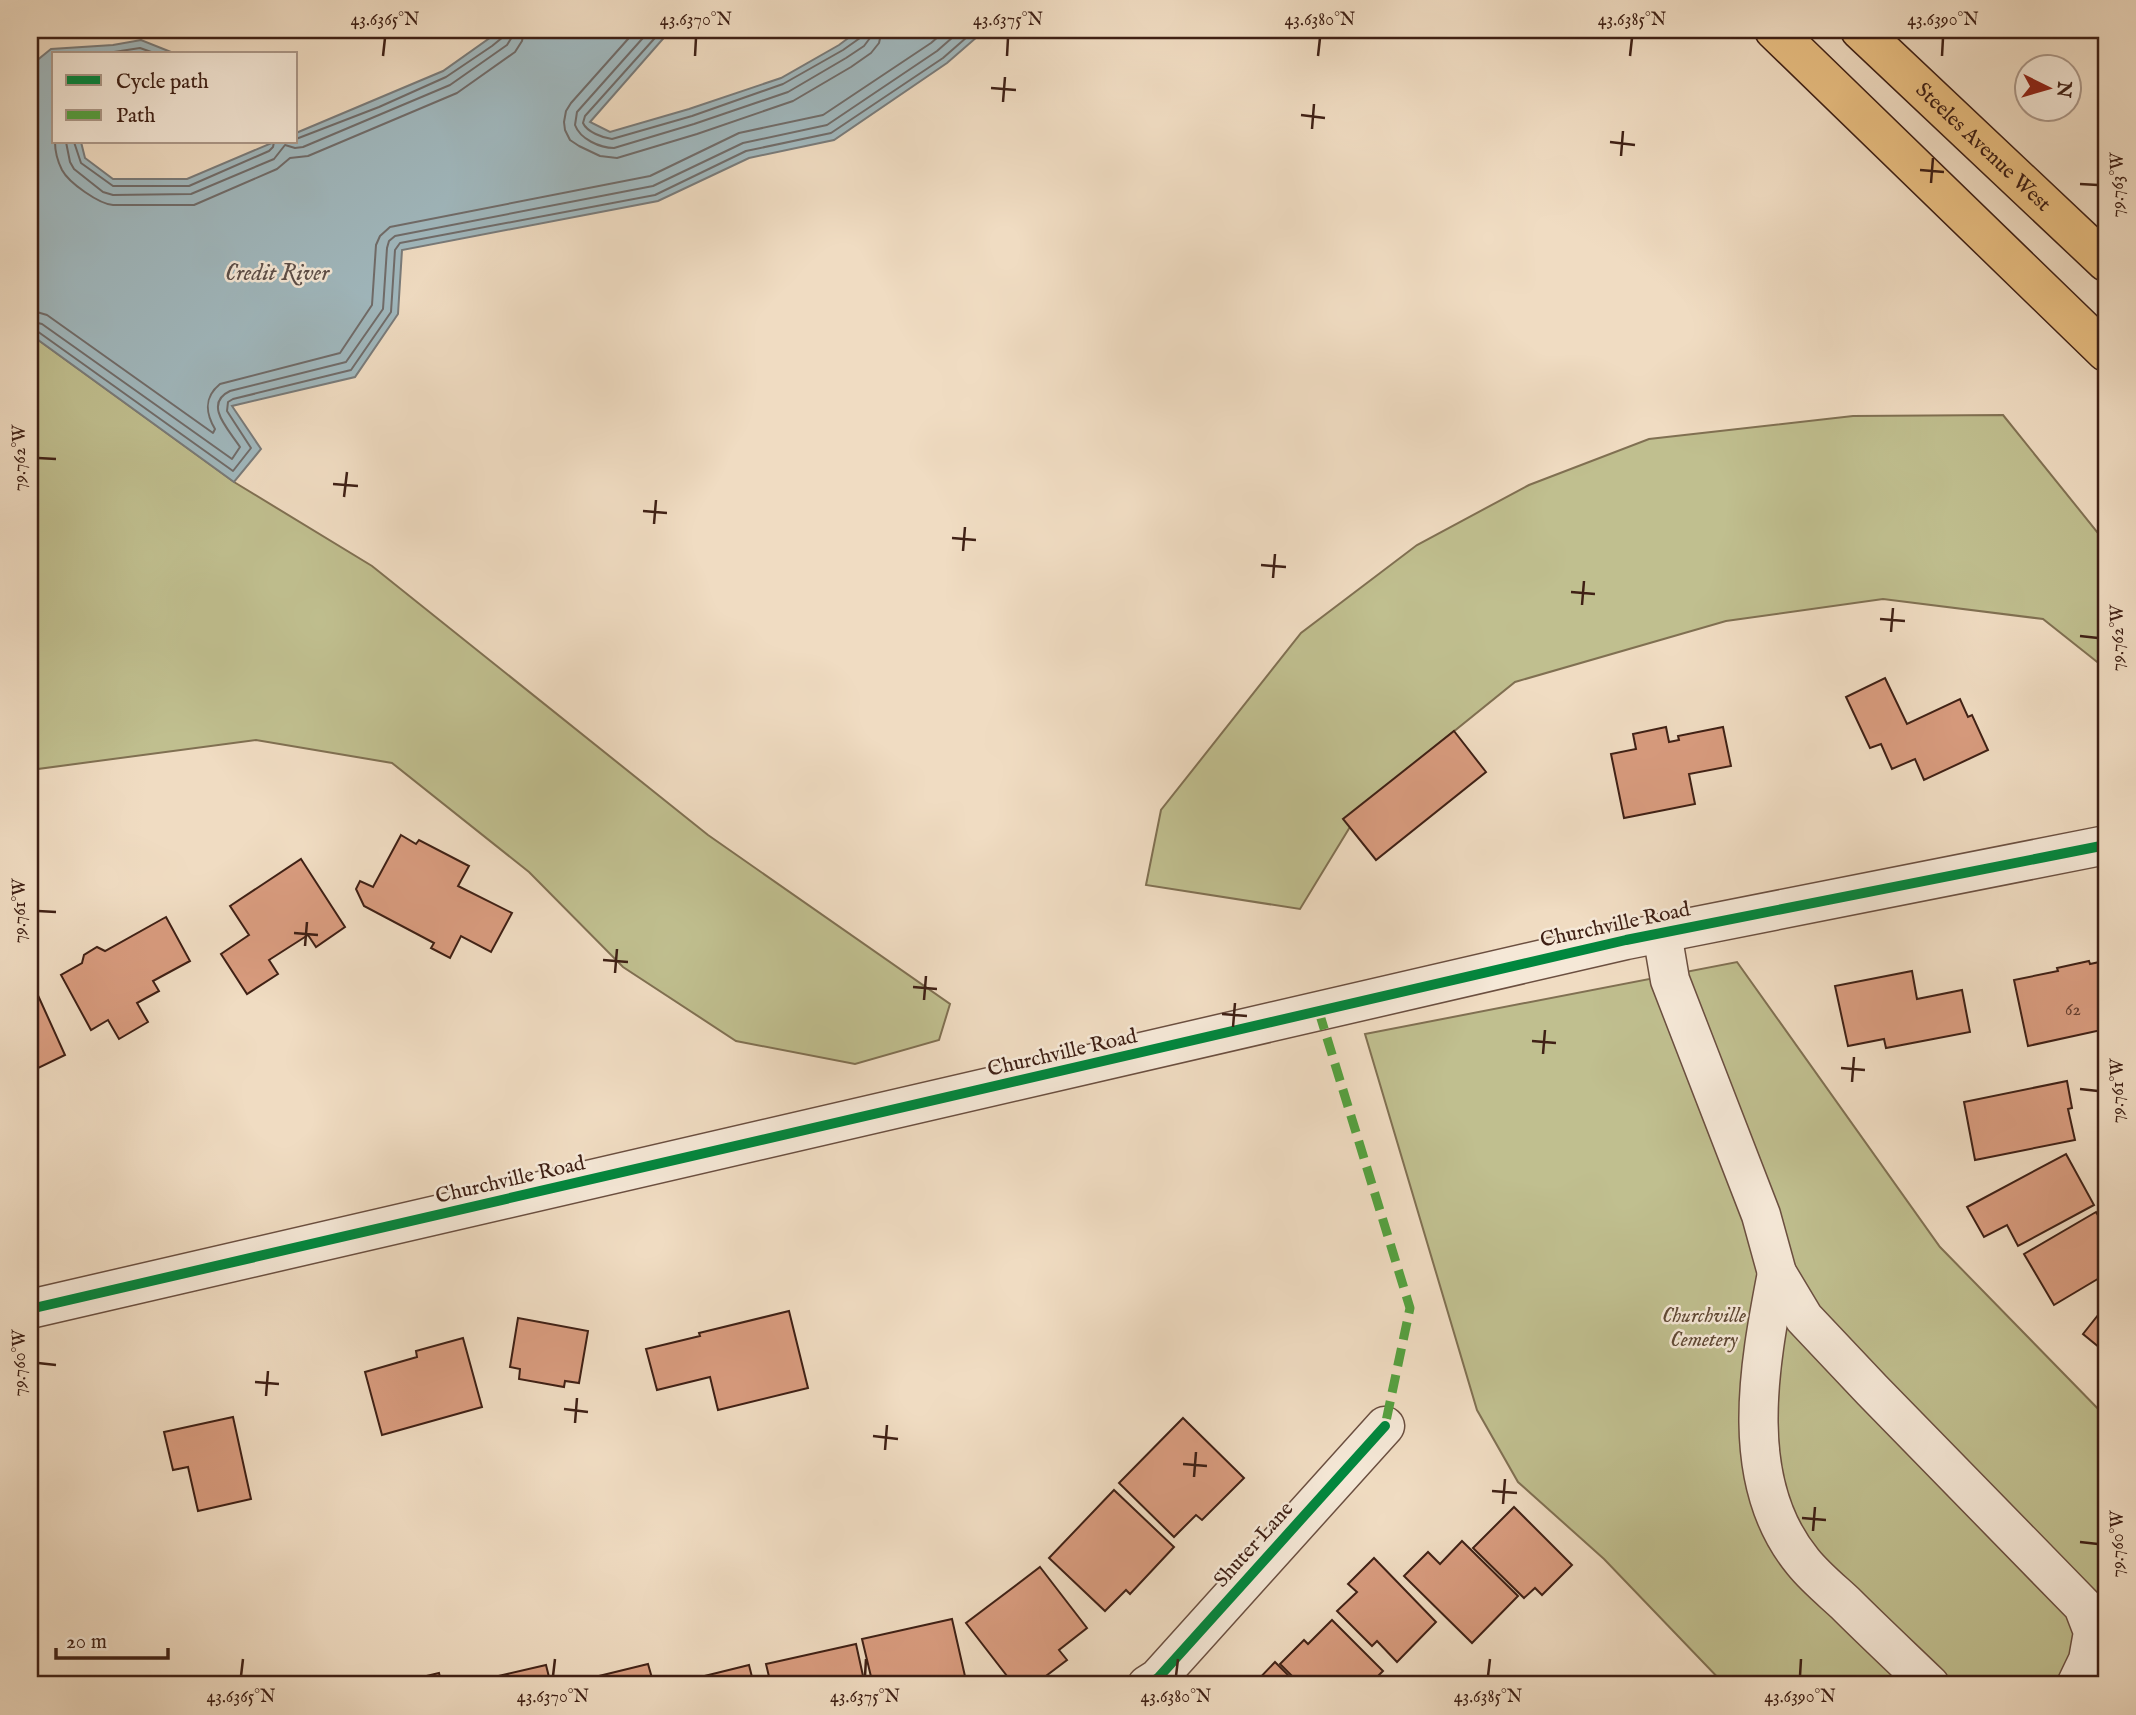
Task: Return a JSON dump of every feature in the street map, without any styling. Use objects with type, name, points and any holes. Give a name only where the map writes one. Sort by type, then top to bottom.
[{"type":"main road","points":[[1774,30],[2106,352]]},
{"type":"main road","name":"Steeles Avenue West","points":[[1860,30],[2106,262]]},
{"type":"street","name":"Churchville Road","points":[[30,1310],[1662,933],[2106,845]]},
{"type":"street","points":[[1662,933],[1670,981],[1761,1215],[1777,1273],[1804,1318],[2083,1606],[2092,1632],[2088,1660],[2076,1685]]},
{"type":"street","points":[[1777,1273],[1763,1349],[1759,1432],[1765,1486],[1784,1534],[1803,1563],[1930,1685]]},
{"type":"street","name":"Shuter Lane","points":[[1147,1685],[1158,1678],[1385,1426]]},
{"type":"green space","points":[[30,334],[234,482],[372,566],[708,835],[950,1004],[939,1040],[855,1064],[736,1041],[623,967],[529,872],[392,763],[256,740],[30,770]]},
{"type":"green space","points":[[2003,415],[2106,543],[2106,669],[2043,619],[1883,599],[1726,621],[1515,682],[1364,804],[1300,909],[1146,885],[1161,810],[1301,633],[1417,545],[1529,485],[1649,439],[1853,416]]},
{"type":"green space","name":"Churchville Cemetery","points":[[1737,962],[1940,1247],[2106,1417],[2106,1669],[2089,1685],[1725,1685],[1604,1559],[1518,1482],[1477,1410],[1365,1034]]},
{"type":"water","name":"Credit River","points":[[501,30],[673,30],[590,122],[610,132],[781,78],[839,45],[859,30],[985,30],[947,63],[834,140],[749,158],[658,201],[402,250],[398,314],[355,377],[232,406],[261,449],[234,482],[30,334],[30,66],[51,49],[113,45],[141,40],[171,52],[52,52],[52,144],[82,144],[85,158],[113,179],[187,179],[269,144],[298,144],[298,132],[443,71]]},
{"type":"building","points":[[1885,678],[1907,724],[1960,699],[1968,717],[1972,715],[1988,750],[1924,780],[1915,759],[1892,769],[1881,744],[1870,748],[1846,697]]},
{"type":"building","points":[[1666,727],[1669,742],[1679,740],[1678,736],[1723,727],[1731,766],[1689,774],[1695,804],[1624,818],[1611,754],[1636,749],[1633,734]]},
{"type":"building","points":[[1454,731],[1486,772],[1376,860],[1343,819]]},
{"type":"building","points":[[401,835],[416,844],[419,840],[469,866],[458,886],[512,913],[491,952],[461,936],[450,958],[431,948],[434,943],[364,906],[356,889],[360,881],[373,887]]},
{"type":"building","points":[[301,859],[345,927],[316,947],[308,935],[269,960],[278,974],[247,994],[221,954],[249,935],[230,906]]},
{"type":"building","points":[[166,917],[190,961],[153,981],[159,991],[137,1003],[148,1022],[119,1039],[108,1020],[91,1030],[61,975],[82,963],[84,955],[97,947],[105,951]]},
{"type":"building","points":[[2089,961],[2090,964],[2104,961],[2106,1029],[2028,1046],[2014,980]]},
{"type":"building","points":[[1912,971],[1917,999],[1962,990],[1970,1032],[1886,1048],[1884,1039],[1848,1046],[1835,986]]},
{"type":"building","points":[[36,991],[65,1055],[30,1072],[30,994]]},
{"type":"building","points":[[2067,1081],[2072,1108],[2068,1109],[2075,1140],[1975,1160],[1964,1102]]},
{"type":"building","points":[[2066,1154],[2094,1205],[2018,1246],[2007,1225],[1984,1237],[1967,1207]]},
{"type":"building","points":[[2096,1212],[2106,1229],[2106,1274],[2054,1305],[2024,1254]]},
{"type":"building","points":[[2106,1305],[2106,1353],[2083,1334]]},
{"type":"building","points":[[789,1311],[808,1388],[718,1410],[710,1377],[657,1390],[646,1349]]},
{"type":"building","points":[[518,1318],[588,1331],[579,1383],[565,1381],[564,1387],[519,1379],[520,1369],[510,1367]]},
{"type":"building","points":[[463,1338],[482,1407],[382,1435],[365,1372],[417,1357],[416,1351]]},
{"type":"building","points":[[233,1417],[251,1499],[198,1511],[188,1467],[173,1470],[164,1432]]},
{"type":"building","points":[[1183,1418],[1244,1478],[1202,1520],[1196,1515],[1174,1537],[1119,1483]]},
{"type":"building","points":[[1114,1490],[1174,1547],[1130,1594],[1126,1590],[1105,1611],[1049,1558]]},
{"type":"building","points":[[1514,1507],[1572,1565],[1542,1595],[1535,1588],[1524,1598],[1473,1548]]},
{"type":"building","points":[[1462,1541],[1518,1596],[1472,1643],[1404,1576],[1428,1552],[1440,1564]]},
{"type":"building","points":[[1374,1558],[1436,1622],[1397,1662],[1377,1641],[1372,1646],[1337,1611],[1357,1592],[1348,1584]]},
{"type":"building","points":[[1040,1567],[1087,1628],[1059,1650],[1067,1660],[1034,1685],[1014,1685],[966,1623]]},
{"type":"building","points":[[952,1619],[967,1685],[873,1685],[862,1639]]},
{"type":"building","points":[[1332,1620],[1383,1671],[1373,1685],[1301,1685],[1280,1664],[1304,1640],[1308,1644]]},
{"type":"building","points":[[856,1644],[865,1685],[771,1685],[766,1664]]},
{"type":"building","points":[[1275,1662],[1295,1682],[1292,1685],[1253,1685]]},
{"type":"building","points":[[648,1664],[654,1685],[562,1685]]},
{"type":"building","points":[[546,1665],[551,1685],[460,1685]]},
{"type":"building","points":[[749,1665],[754,1685],[668,1685]]},
{"type":"building","points":[[439,1673],[442,1685],[389,1685]]},
{"type":"marked path","points":[[1319,1012],[1410,1308],[1385,1426]]},
{"type":"cycle path","points":[[30,1309],[1626,940],[2106,845]]},
{"type":"cycle path","points":[[1147,1685],[1158,1678],[1385,1426]]}]
